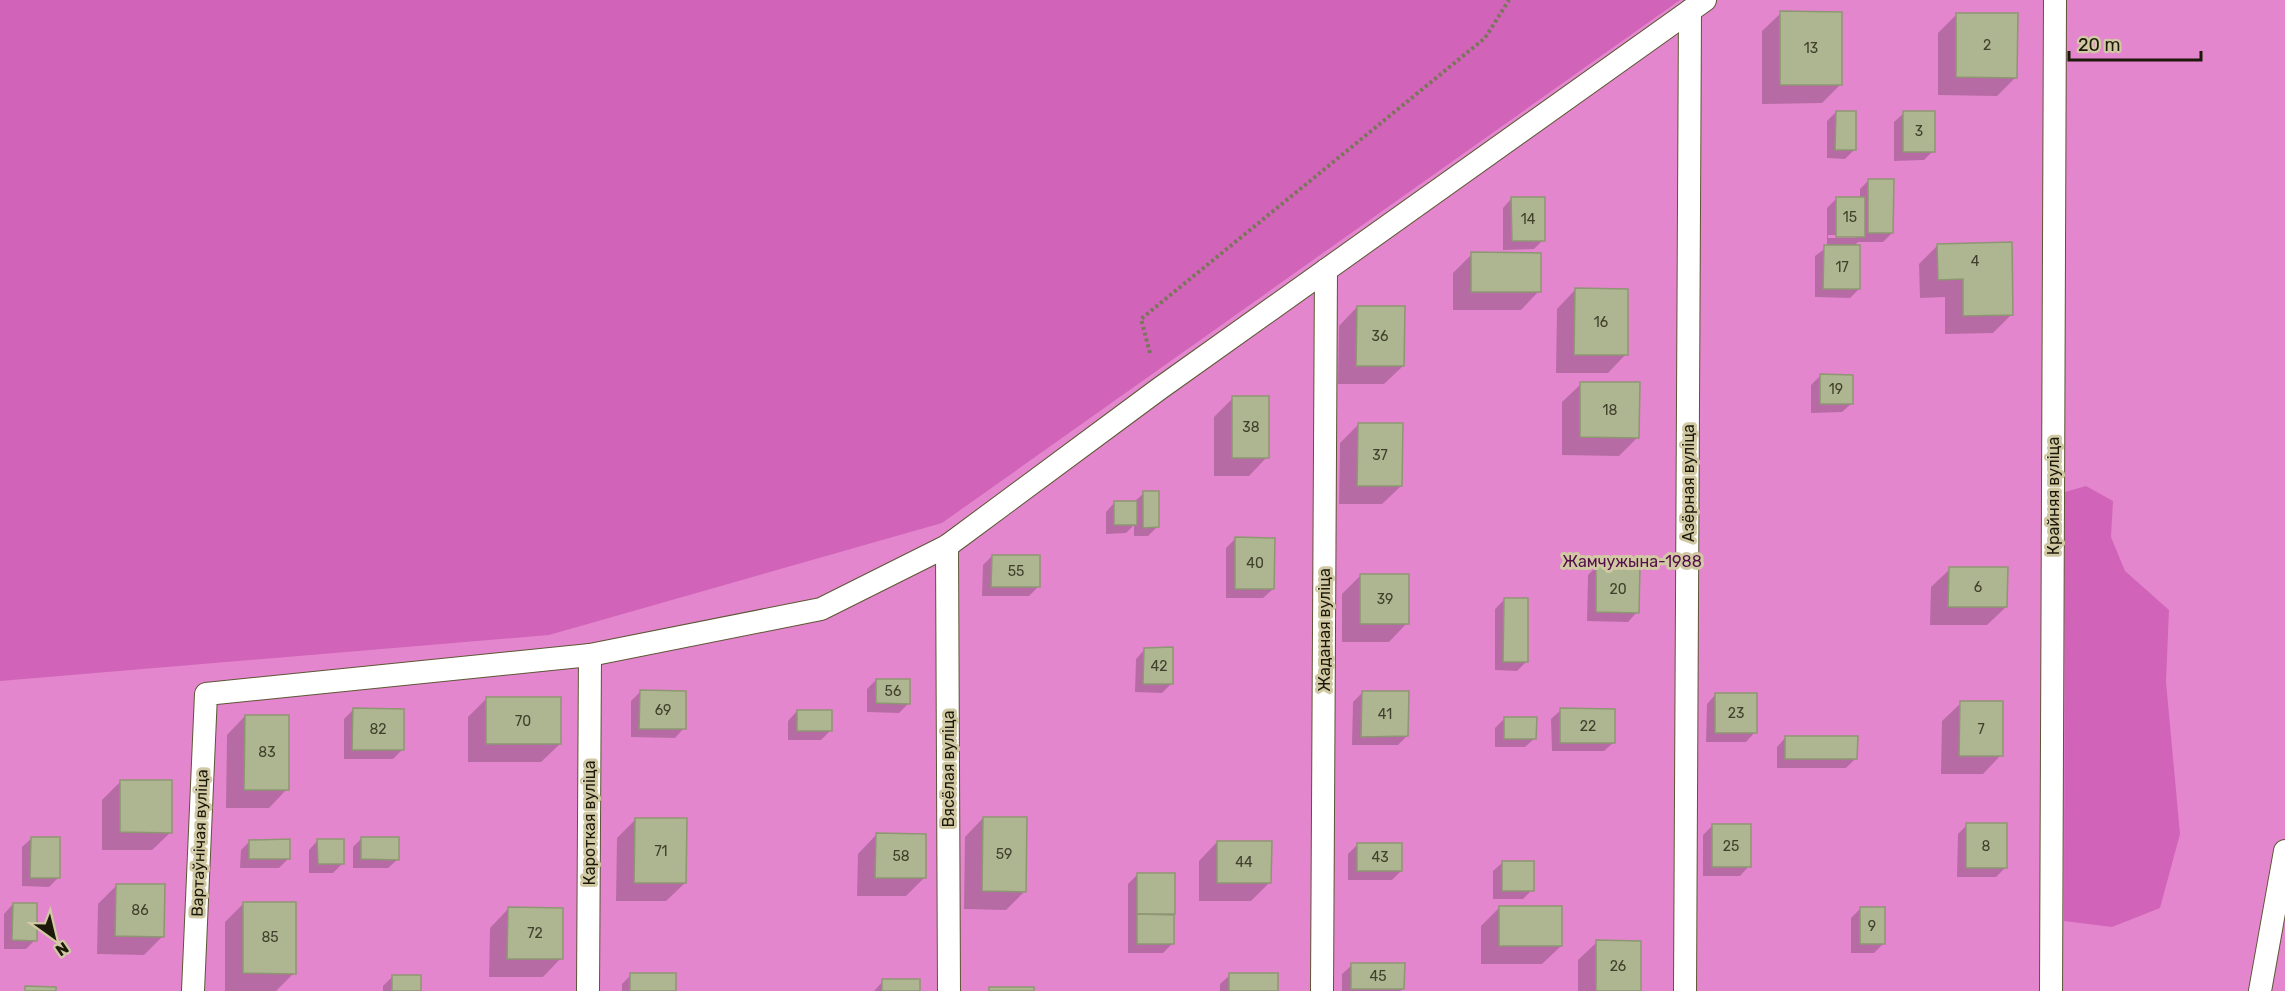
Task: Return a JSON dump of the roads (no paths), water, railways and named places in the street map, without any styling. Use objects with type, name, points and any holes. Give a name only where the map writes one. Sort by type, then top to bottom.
[{"type":"lane","name":"Крайняя вуліца","points":[[2052,991],[2055,0]]},
{"type":"lane","points":[[590,656],[821,609],[946,546],[1326,270],[1698,5]]},
{"type":"lane","name":"Азёрная вуліца","points":[[1685,991],[1698,5]]},
{"type":"lane","name":"Жаданая вуліца","points":[[1322,991],[1326,270]]},
{"type":"lane","name":"Вясёлая вуліца","points":[[946,546],[949,991]]},
{"type":"lane","name":"Вартаўнічая вуліца","points":[[193,991],[206,694],[590,656]]},
{"type":"lane","name":"Кароткая вуліца","points":[[588,991],[590,656]]},
{"type":"lane","points":[[2260,991],[2285,851]]},
{"type":"park label","name":"Жамчужына-1988","points":[[1632,561]]}]
